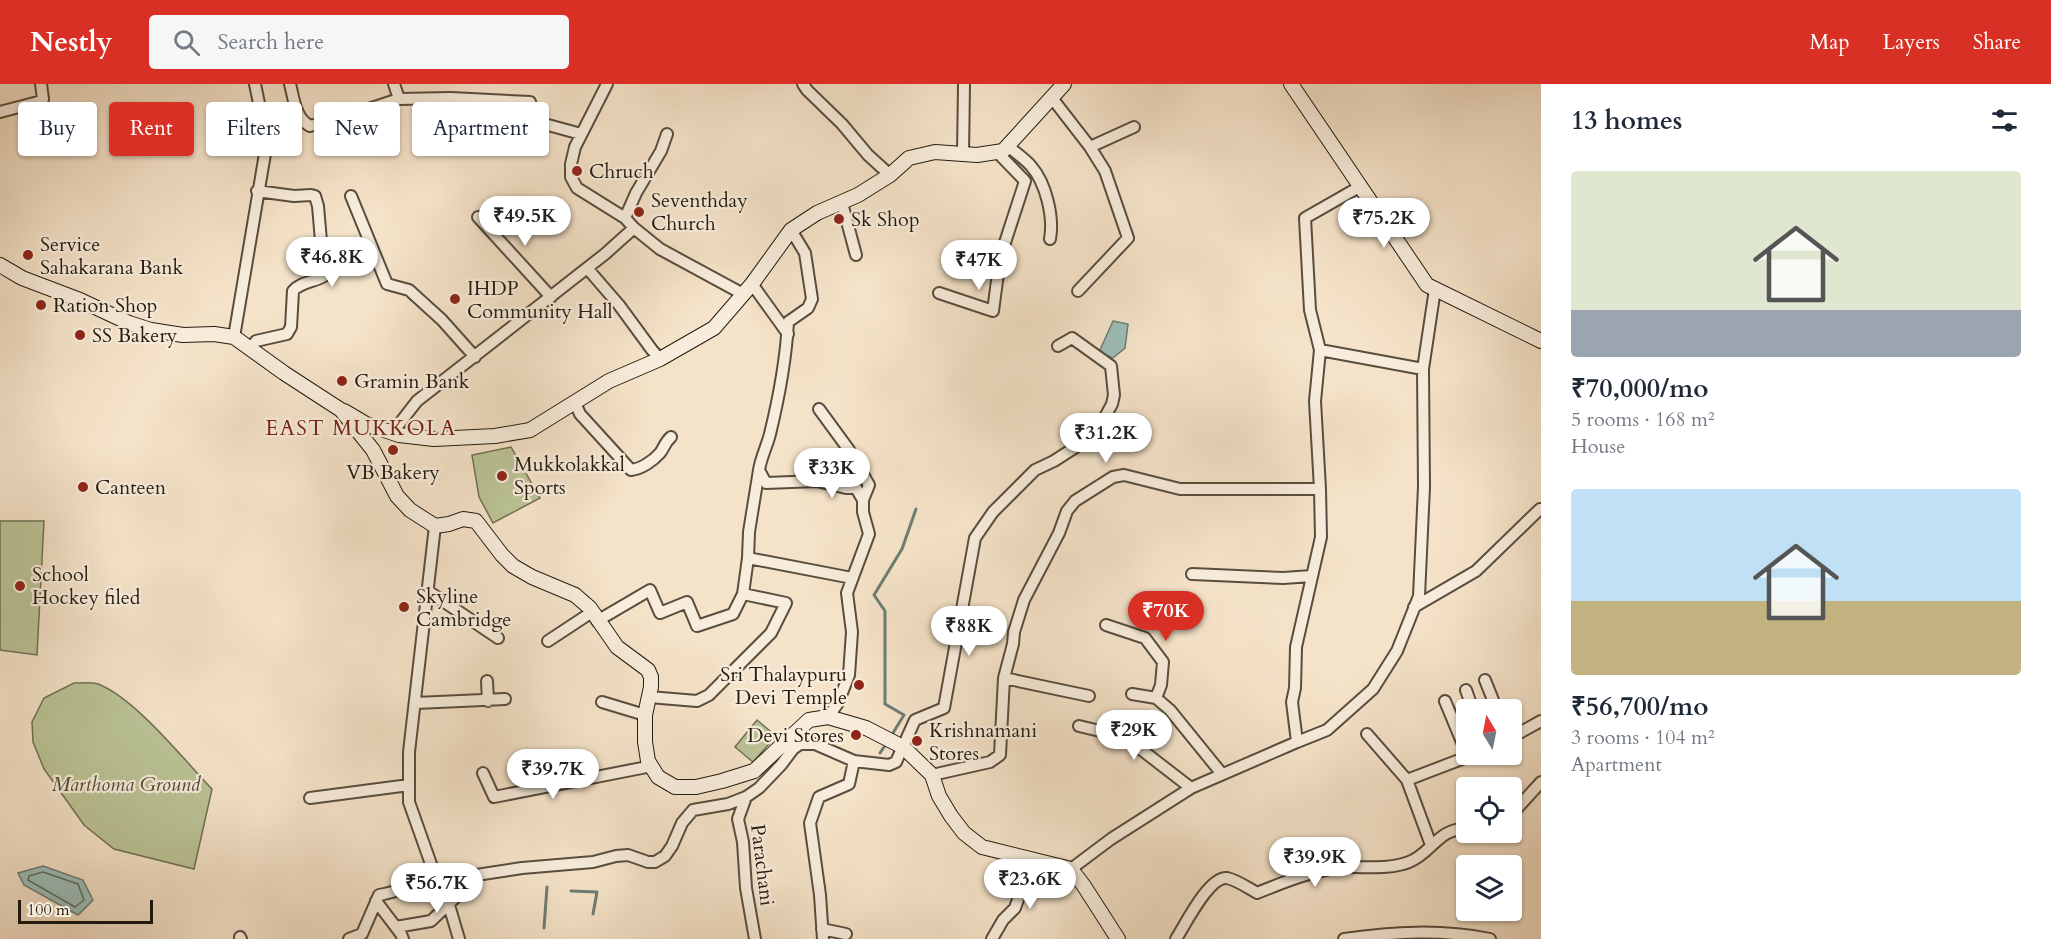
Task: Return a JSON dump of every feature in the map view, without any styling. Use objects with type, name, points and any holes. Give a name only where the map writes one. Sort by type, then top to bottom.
[{"type":"main road","points":[[0,265],[22,278],[151,330],[183,335],[214,334],[234,337],[341,410],[366,424],[399,435],[434,439],[495,436],[530,430],[609,381],[660,359],[714,328],[747,289],[791,230],[817,213],[842,203],[891,175],[900,164],[918,155],[935,152],[963,155],[1004,150],[1064,84]]},
{"type":"main road","points":[[1291,84],[1427,285],[1541,341]]},
{"type":"main road","points":[[341,410],[373,450],[397,496],[410,510],[435,526],[463,519],[476,520],[513,566],[532,577],[575,595],[617,647],[648,670],[651,677],[645,715],[645,742],[648,760],[658,777],[675,787],[696,787],[722,782],[754,771],[809,720],[828,717],[866,728],[903,747],[932,775],[939,796],[951,816],[964,833],[982,847],[1071,869],[1118,939]]},
{"type":"street","points":[[0,112],[43,99],[41,84]]},
{"type":"street","points":[[234,337],[267,142],[255,84]]},
{"type":"street","points":[[290,84],[297,113],[310,126],[399,99],[451,98],[530,102],[537,122],[581,134]]},
{"type":"street","points":[[394,84],[399,99]]},
{"type":"street","points":[[608,84],[581,134],[571,164],[571,177],[577,188],[625,218],[634,228],[667,253],[747,289],[788,334]]},
{"type":"street","points":[[803,84],[868,155],[891,175]]},
{"type":"street","points":[[963,155],[964,84]]},
{"type":"street","points":[[1052,98],[1090,147],[1105,171],[1128,238],[1078,291]]},
{"type":"street","points":[[1090,147],[1134,127]]},
{"type":"street","points":[[625,218],[636,193],[661,151],[667,134]]},
{"type":"street","points":[[1004,150],[1031,166],[1040,178],[1052,229],[1050,239]]},
{"type":"street","points":[[939,293],[993,311],[1000,258],[1026,181],[1004,150]]},
{"type":"street","points":[[1297,742],[1292,702],[1295,688],[1296,647],[1321,537],[1315,401],[1320,350],[1310,310],[1305,218],[1361,186]]},
{"type":"street","points":[[250,349],[256,341],[287,334],[291,327],[293,291],[296,286],[324,276],[318,206],[315,196],[294,196],[257,191]]},
{"type":"street","points":[[351,196],[387,284],[409,290],[442,320],[475,357]]},
{"type":"street","points":[[842,203],[856,255]]},
{"type":"street","points":[[478,217],[551,297]]},
{"type":"street","points":[[393,432],[417,402],[551,297],[634,228]]},
{"type":"street","points":[[548,641],[650,590],[660,613],[687,602],[698,626],[733,614],[743,594],[749,532],[759,470],[777,405],[788,350],[788,322],[808,308],[812,299],[805,253],[791,230]]},
{"type":"street","points":[[587,268],[660,359]]},
{"type":"street","points":[[1071,869],[1111,839],[1191,788],[1327,730],[1373,689],[1397,651],[1419,596],[1424,487],[1423,369],[1435,289]]},
{"type":"street","points":[[349,939],[362,934],[379,895],[437,881],[522,868],[593,862],[628,855],[655,862],[665,856],[682,823],[693,810],[728,804],[746,797],[759,788],[781,765],[792,749],[801,744],[815,744],[854,760],[888,765],[896,762],[915,720],[944,708],[975,538],[993,512],[1035,470],[1082,443],[1105,417],[1113,404],[1111,366],[1072,338],[1058,346]]},
{"type":"street","points":[[1320,350],[1423,369]]},
{"type":"street","points":[[575,403],[580,414],[631,470],[648,464],[660,453],[665,442],[671,438]]},
{"type":"street","points":[[819,409],[849,450],[869,485],[863,500],[863,512],[869,534],[847,593],[852,632],[849,675],[838,703],[828,717]]},
{"type":"street","points":[[759,470],[766,483],[817,481],[856,488],[863,500]]},
{"type":"street","points":[[932,775],[990,762],[1000,755],[1004,678],[1023,600],[1059,533],[1067,511],[1075,501],[1113,477],[1124,475],[1180,489],[1320,489]]},
{"type":"street","points":[[1414,607],[1476,571],[1540,509]]},
{"type":"street","points":[[435,526],[410,753],[409,802],[437,881],[449,905],[459,939]]},
{"type":"street","points":[[748,558],[852,578]]},
{"type":"street","points":[[1192,574],[1283,578],[1312,576]]},
{"type":"street","points":[[428,591],[498,638]]},
{"type":"street","points":[[649,698],[697,701],[709,695],[771,633],[786,603],[743,594]]},
{"type":"street","points":[[1106,625],[1146,638],[1163,662],[1161,685],[1156,698]]},
{"type":"street","points":[[1004,678],[1089,696]]},
{"type":"street","points":[[1485,680],[1493,699]]},
{"type":"street","points":[[487,681],[488,701]]},
{"type":"street","points":[[1466,690],[1469,699]]},
{"type":"street","points":[[1132,694],[1156,698],[1170,710],[1222,774]]},
{"type":"street","points":[[416,703],[505,699]]},
{"type":"street","points":[[1445,701],[1456,726]]},
{"type":"street","points":[[602,702],[645,715]]},
{"type":"street","points":[[1522,732],[1541,721]]},
{"type":"street","points":[[1079,726],[1125,737],[1191,788]]},
{"type":"street","points":[[1367,734],[1407,780],[1431,845]]},
{"type":"street","points":[[846,934],[822,934],[820,895],[810,823],[819,797],[849,784],[854,760]]},
{"type":"street","points":[[1407,780],[1456,760]]},
{"type":"street","points":[[483,773],[494,797],[652,766]]},
{"type":"street","points":[[1522,803],[1541,782]]},
{"type":"street","points":[[310,798],[409,785]]},
{"type":"street","name":"Parachani","points":[[746,797],[738,819],[755,939]]},
{"type":"street","points":[[1176,939],[1205,891],[1222,878],[1229,879],[1257,893],[1290,879],[1336,868],[1387,866],[1409,862],[1448,832],[1456,829]]},
{"type":"street","points":[[992,939],[1003,920],[1015,908],[1032,859]]},
{"type":"street","points":[[396,927],[431,921],[478,875]]},
{"type":"street","points":[[376,901],[403,939]]},
{"type":"street","points":[[1344,939],[1399,933],[1461,933],[1490,939]]},
{"type":"green space","name":"Mukkolakkal Sports","points":[[511,447],[540,498],[493,523],[479,497],[472,455]]},
{"type":"green space","name":"School Hockey filed","points":[[0,521],[44,521],[37,655],[0,650]]},
{"type":"green space","name":"Marthoma Ground","points":[[74,683],[98,684],[127,702],[158,731],[212,789],[194,869],[114,849],[84,825],[44,769],[33,742],[32,722],[44,698]]},
{"type":"green space","points":[[757,720],[776,736],[753,762],[735,747]]},
{"type":"water","points":[[1113,321],[1128,324],[1125,348],[1113,358],[1099,352]]},
{"type":"water","points":[[43,866],[83,880],[93,900],[78,915],[24,885],[18,873]]},
{"type":"waterway","points":[[893,733],[904,715],[885,704],[885,611],[874,595],[902,549],[916,509]]},
{"type":"waterway","points":[[880,753],[884,747]]},
{"type":"waterway","points":[[544,928],[547,887]]},
{"type":"waterway","points":[[571,891],[597,892],[593,914]]},
{"type":"place","name":"Chruch","points":[[577,171]]},
{"type":"place","name":"Seventhday Church","points":[[639,212]]},
{"type":"place","name":"Sk Shop","points":[[839,219]]},
{"type":"place","name":"Service Sahakarana Bank","points":[[28,255]]},
{"type":"place","name":"IHDP Community Hall","points":[[455,299]]},
{"type":"place","name":"Ration Shop","points":[[41,305]]},
{"type":"place","name":"SS Bakery","points":[[80,335]]},
{"type":"place","name":"Gramin Bank","points":[[342,381]]},
{"type":"place","name":"VB Bakery","points":[[393,450]]},
{"type":"place","name":"Mukkolakkal Sports","points":[[502,476]]},
{"type":"place","name":"Canteen","points":[[83,487]]},
{"type":"place","name":"School Hockey filed","points":[[20,586]]},
{"type":"place","name":"Skyline Cambridge","points":[[404,607]]},
{"type":"place","name":"Sri Thalaypuru Devi Temple","points":[[859,685]]},
{"type":"place","name":"Devi Stores","points":[[856,735]]},
{"type":"place","name":"Krishnamani Stores","points":[[917,741]]},
{"type":"district","name":"EAST MUKKOLA","points":[[361,428]]}]
